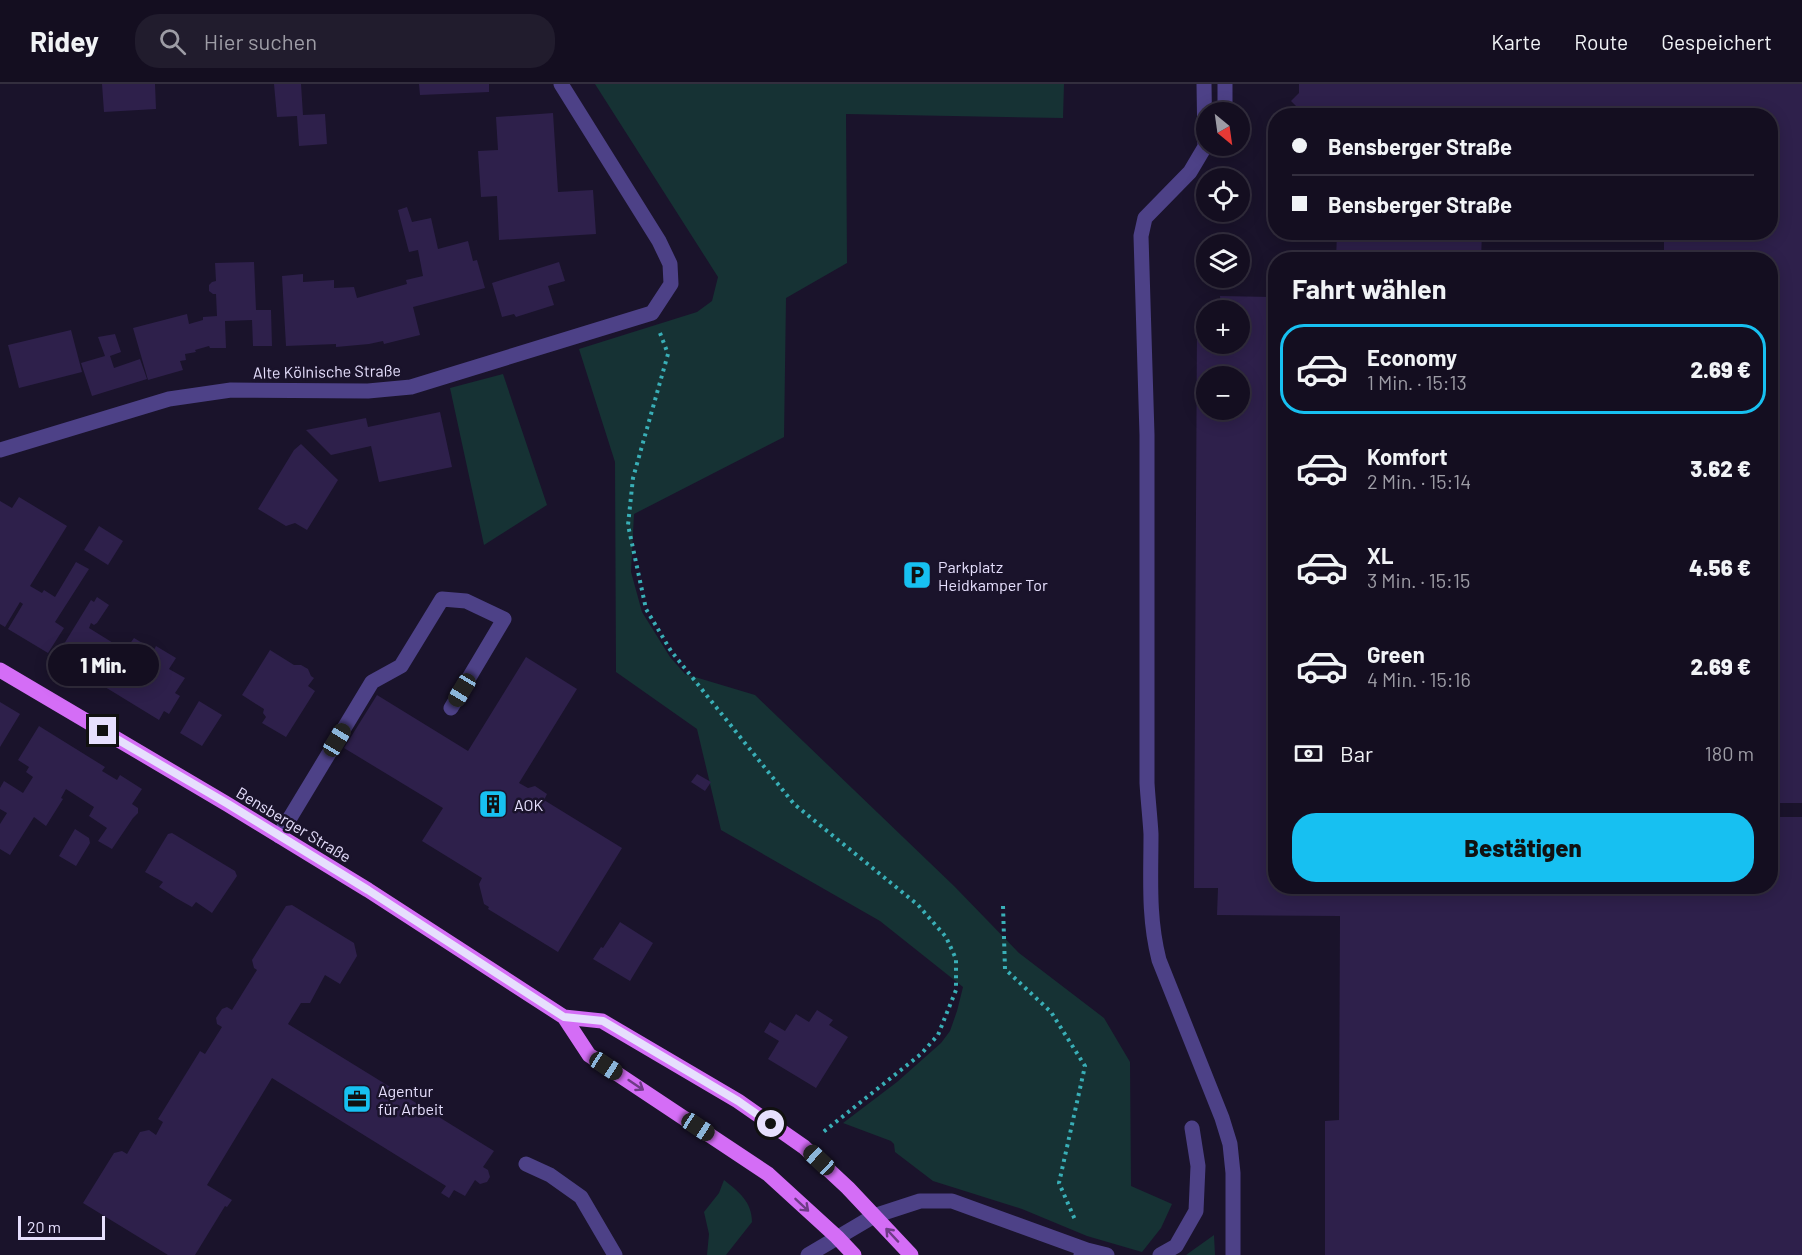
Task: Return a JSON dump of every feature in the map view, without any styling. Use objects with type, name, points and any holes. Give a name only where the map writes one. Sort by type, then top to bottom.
[{"type":"main road","name":"Bensberger Straße","points":[[0,670],[368,890],[564,1017],[589,1054],[768,1174],[854,1255]]},
{"type":"main road","name":"Bensberger Straße","points":[[564,1017],[603,1021],[738,1101],[804,1147],[848,1188],[911,1255]]},
{"type":"street","points":[[561,84],[659,241],[670,264],[671,284],[652,313]]},
{"type":"street","points":[[1204,84],[1204,102]]},
{"type":"street","points":[[1225,84],[1225,102]]},
{"type":"street","points":[[1199,156],[1190,172],[1145,218],[1141,236],[1147,435],[1147,783],[1151,831],[1150,912],[1159,960],[1222,1118],[1230,1144],[1233,1173],[1233,1255]]},
{"type":"street","name":"Alte Kölnische Straße","points":[[0,450],[169,399],[231,390],[368,391],[411,387],[652,313]]},
{"type":"street","points":[[279,836],[372,682],[402,666],[442,599],[466,601],[504,619],[451,708]]},
{"type":"street","points":[[1160,1255],[1176,1246],[1196,1211],[1198,1166],[1192,1128]]},
{"type":"street","points":[[526,1164],[550,1175],[581,1197],[615,1255]]},
{"type":"street","points":[[808,1255],[874,1216],[920,1201],[952,1201],[1084,1253],[1107,1255]]},
{"type":"path","points":[[652,313],[668,354],[633,478],[628,525],[646,609],[670,651],[794,804],[918,905],[946,937],[956,959],[956,990],[938,1035],[921,1054],[804,1147]]},
{"type":"path","points":[[1003,906],[1005,969],[1051,1012],[1085,1066],[1059,1183],[1084,1253]]},
{"type":"green space","points":[[595,84],[1064,84],[1063,118],[846,114],[847,263],[786,298],[784,437],[634,514],[631,572],[642,612],[670,657],[685,674],[755,695],[954,886],[1019,953],[1104,1018],[1130,1062],[1131,1186],[1172,1204],[1161,1228],[1142,1252],[1087,1236],[1022,1209],[933,1181],[895,1152],[891,1141],[843,1123],[897,1082],[941,1043],[950,1031],[963,987],[880,921],[721,830],[697,729],[616,672],[615,462],[579,349],[697,312],[712,301],[718,277]]},
{"type":"green space","points":[[503,374],[547,505],[484,545],[450,388]]},
{"type":"green space","points":[[724,1180],[747,1203],[752,1222],[726,1255],[707,1255],[709,1234],[704,1212],[719,1193]]},
{"type":"green space","points":[[1214,1235],[1215,1255],[1186,1255]]},
{"type":"building","points":[[102,84],[155,84],[156,109],[104,112]]},
{"type":"building","points":[[274,84],[301,84],[303,115],[325,114],[327,144],[299,146],[297,116],[277,117]]},
{"type":"building","points":[[419,84],[489,84],[489,92],[420,95]]},
{"type":"building","points":[[1299,84],[1802,84],[1802,803],[1778,803],[1778,252],[1664,252],[1664,240],[1778,240],[1778,108],[1298,108],[1291,101],[1299,93]]},
{"type":"building","points":[[553,113],[558,192],[593,190],[596,234],[499,240],[497,196],[481,197],[478,151],[498,150],[496,117]]},
{"type":"building","points":[[407,207],[412,222],[431,218],[438,249],[468,241],[473,261],[477,260],[485,288],[413,307],[420,335],[384,344],[383,341],[336,347],[336,344],[286,346],[282,276],[303,274],[303,282],[334,280],[334,288],[354,287],[357,298],[407,284],[406,280],[423,276],[418,250],[409,252],[398,210]]},
{"type":"building","points":[[1337,240],[1482,240],[1481,252],[1336,252]]},
{"type":"building","points":[[254,262],[256,310],[271,310],[272,346],[253,346],[252,320],[225,321],[226,348],[210,348],[209,346],[185,354],[186,360],[180,361],[183,370],[148,380],[133,328],[187,314],[189,324],[203,320],[203,317],[217,316],[216,294],[209,291],[209,285],[216,281],[215,263]]},
{"type":"building","points":[[559,262],[565,281],[548,286],[554,305],[516,317],[514,314],[502,317],[492,283]]},
{"type":"building","points":[[1220,296],[1268,297],[1268,894],[1778,894],[1778,817],[1802,817],[1802,1255],[1325,1255],[1325,1121],[1339,1120],[1340,916],[1217,915],[1218,888],[1194,888],[1196,420],[1250,420],[1250,366],[1197,366],[1197,354],[1250,354],[1250,300],[1220,300]]},
{"type":"building","points":[[71,330],[82,372],[19,388],[8,345]]},
{"type":"building","points":[[115,334],[121,352],[110,356],[114,368],[140,359],[147,379],[92,396],[81,363],[105,356],[98,337]]},
{"type":"building","points":[[440,412],[452,467],[379,482],[371,446],[331,455],[306,430],[366,418],[368,427]]},
{"type":"building","points":[[301,444],[338,480],[307,530],[295,523],[286,526],[258,509],[294,450]]},
{"type":"building","points":[[19,497],[67,526],[30,586],[42,593],[44,590],[55,597],[76,562],[89,569],[55,622],[64,628],[48,653],[8,629],[23,604],[20,602],[5,627],[0,624],[0,501],[12,508]]},
{"type":"building","points":[[99,526],[123,541],[108,565],[84,550]]},
{"type":"building","points":[[97,597],[109,605],[97,623],[94,625],[91,623],[89,628],[118,646],[122,642],[129,645],[134,638],[154,650],[156,646],[176,658],[169,669],[185,678],[175,693],[180,696],[169,714],[164,711],[159,720],[56,657],[91,600],[94,602]]},
{"type":"building","points":[[270,650],[294,665],[301,665],[308,669],[314,678],[308,686],[315,691],[286,737],[262,723],[266,717],[263,713],[264,709],[242,695]]},
{"type":"building","name":"AOK","points":[[526,657],[577,689],[519,783],[528,788],[535,786],[547,794],[544,800],[622,848],[558,952],[488,909],[489,907],[484,904],[479,884],[482,878],[422,841],[443,808],[344,748],[377,695],[468,751]]},
{"type":"building","points":[[199,701],[222,715],[202,746],[180,733]]},
{"type":"building","points":[[0,702],[20,714],[0,747]]},
{"type":"building","points":[[39,726],[105,767],[102,771],[117,780],[120,775],[142,789],[132,804],[138,808],[138,813],[112,849],[98,841],[107,828],[89,816],[94,807],[66,789],[61,798],[63,799],[46,826],[34,817],[10,855],[0,849],[0,824],[7,813],[0,809],[0,788],[4,781],[23,793],[33,777],[26,772],[29,767],[18,760]]},
{"type":"building","points":[[697,774],[711,782],[705,791],[691,782]]},
{"type":"building","points":[[75,829],[89,838],[90,843],[76,866],[59,856]]},
{"type":"building","points":[[172,833],[235,871],[237,876],[212,913],[196,902],[192,907],[176,898],[159,887],[163,882],[145,872],[168,834]]},
{"type":"building","name":"Agentur für Arbeit","points":[[292,905],[354,943],[357,956],[340,984],[325,975],[310,1003],[301,1003],[288,1024],[494,1151],[483,1167],[488,1170],[490,1177],[487,1182],[480,1184],[475,1180],[465,1196],[454,1190],[449,1198],[441,1193],[446,1186],[272,1078],[207,1185],[232,1200],[227,1207],[225,1206],[195,1255],[168,1255],[83,1203],[114,1153],[122,1151],[127,1154],[140,1132],[149,1130],[156,1135],[163,1122],[158,1119],[200,1051],[205,1054],[222,1027],[217,1024],[216,1018],[222,1009],[227,1007],[232,1010],[257,970],[252,960],[286,906]]},
{"type":"building","points":[[620,922],[653,943],[630,981],[593,959]]},
{"type":"building","points":[[817,1010],[833,1020],[829,1025],[848,1037],[816,1088],[768,1059],[779,1041],[764,1032],[770,1022],[785,1031],[796,1014],[809,1022]]},
{"type":"place","name":"Parkplatz Heidkamper Tor","points":[[917,575]]},
{"type":"place","name":"AOK","points":[[493,804]]},
{"type":"place","name":"Agentur für Arbeit","points":[[357,1099]]},
{"type":"route","points":[[103,731],[368,890],[564,1017],[603,1021],[738,1101],[771,1124]]}]
